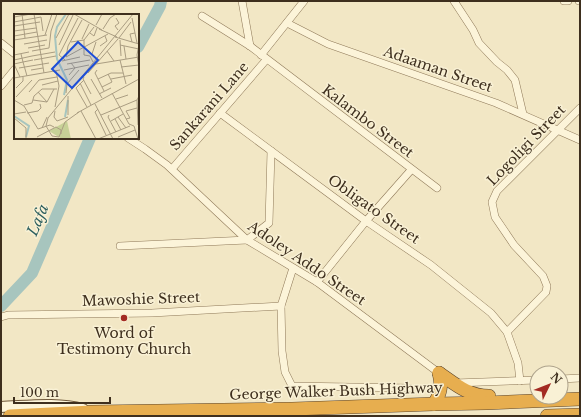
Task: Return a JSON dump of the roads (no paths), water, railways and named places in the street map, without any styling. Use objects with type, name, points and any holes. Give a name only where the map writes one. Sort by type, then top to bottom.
[{"type":"highway","points":[[439,373],[460,389],[474,395],[529,396]]},
{"type":"highway","points":[[434,404],[440,392],[441,386],[439,373]]},
{"type":"highway","points":[[569,394],[580,397]]},
{"type":"highway","name":"George Walker Bush Highway","points":[[10,416],[92,412],[292,409],[486,403],[580,397]]},
{"type":"highway","points":[[546,416],[580,415]]},
{"type":"street","points":[[242,1],[250,46]]},
{"type":"street","name":"Sankarani Lane","points":[[172,169],[264,58],[287,23],[304,1]]},
{"type":"street","points":[[454,1],[480,43],[515,80],[523,114]]},
{"type":"street","name":"Kalambo Street","points":[[202,16],[250,46],[412,170],[366,221],[317,282]]},
{"type":"street","name":"Adaaman Street","points":[[287,23],[328,44],[523,114],[580,140]]},
{"type":"street","points":[[1,43],[14,53]]},
{"type":"street","points":[[1,86],[14,70]]},
{"type":"street","name":"Logoligi Street","points":[[507,332],[546,292],[547,286],[543,276],[514,245],[495,218],[492,202],[497,191],[580,108]]},
{"type":"street","name":"Obligato Street","points":[[220,112],[366,221],[431,265],[491,313],[507,332]]},
{"type":"street","name":"Adoley Addo Street","points":[[130,139],[172,169],[246,240],[317,282],[439,373]]},
{"type":"street","points":[[120,246],[246,240],[269,223],[271,151]]},
{"type":"street","points":[[412,170],[437,188]]},
{"type":"street","points":[[293,268],[281,306],[282,351],[285,372],[292,386],[409,388]]},
{"type":"street","name":"Mawoshie Street","points":[[1,317],[8,315],[152,313],[281,306]]},
{"type":"street","points":[[507,332],[518,363],[520,381]]},
{"type":"street","points":[[569,379],[580,378]]},
{"type":"street","points":[[452,383],[529,380]]},
{"type":"street","name":"George Walker Bush Highway","points":[[1,406],[68,406],[92,412]]},
{"type":"waterway","name":"Lafa","points":[[139,45],[160,6],[161,1]]},
{"type":"waterway","name":"Lafa","points":[[1,306],[32,273],[90,139]]},
{"type":"place","name":"Word of Testimony Church","points":[[124,318]]}]
